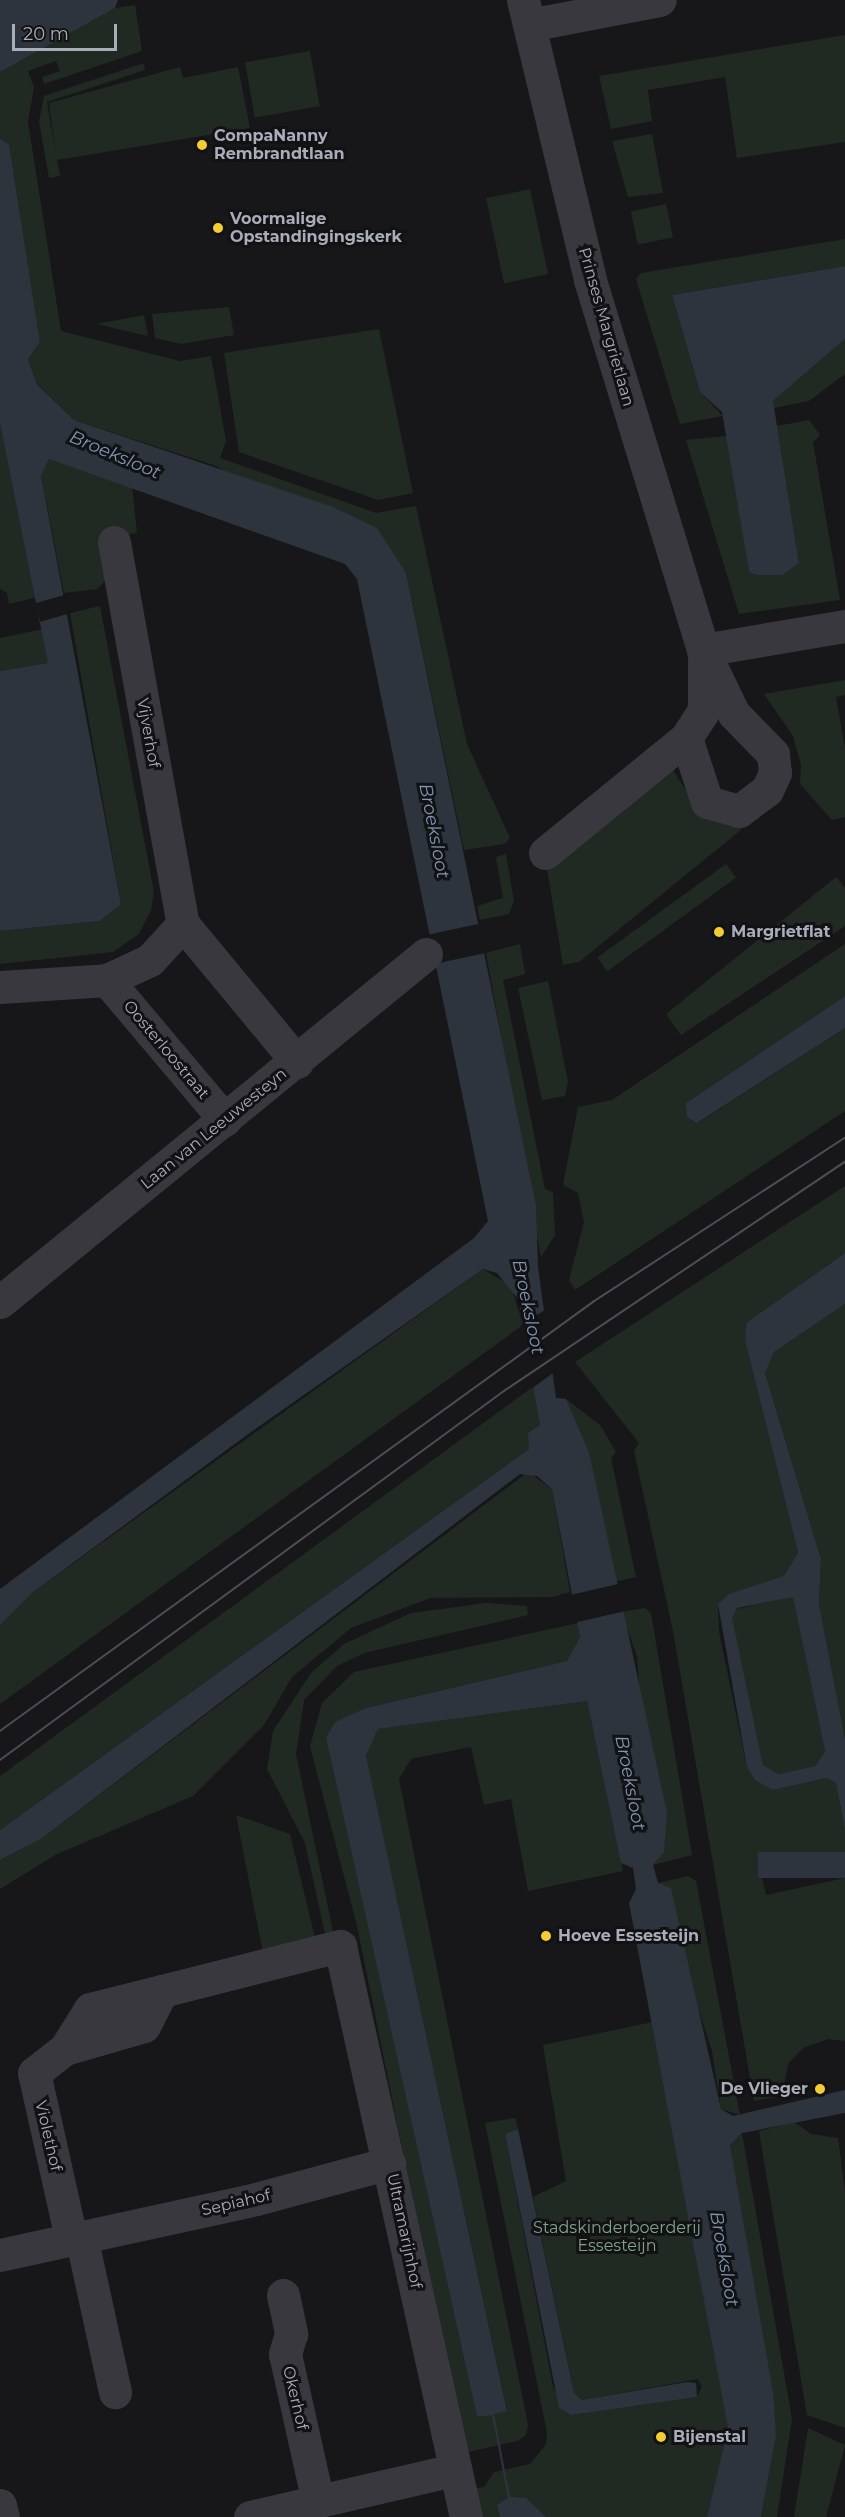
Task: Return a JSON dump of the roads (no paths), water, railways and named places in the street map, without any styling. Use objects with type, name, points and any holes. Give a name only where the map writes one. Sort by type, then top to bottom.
[{"type":"street","points":[[526,12],[660,0]]},
{"type":"street","name":"Prinses Margrietlaan","points":[[526,12],[590,280],[704,650],[734,714],[773,754],[775,772],[767,790],[739,811],[707,802],[686,738]]},
{"type":"street","name":"Vijverhof","points":[[114,542],[183,924],[297,1062]]},
{"type":"street","points":[[704,650],[845,626]]},
{"type":"street","name":"Prinses Margrietlaan","points":[[545,853],[686,738],[704,710],[704,650]]},
{"type":"street","points":[[0,987],[107,980],[150,960],[183,924]]},
{"type":"street","name":"Laan van Leeuwesteyn","points":[[0,1302],[297,1062],[426,954]]},
{"type":"street","name":"Oosterloostraat","points":[[107,980],[225,1120]]},
{"type":"street","name":"Violethof","points":[[76,2237],[34,2073],[65,2049],[144,2026],[162,1991],[340,1946]]},
{"type":"street","name":"Ultramarijnhof","points":[[340,1946],[466,2517]]},
{"type":"street","name":"Sepiahof","points":[[0,2255],[256,2199],[389,2163]]},
{"type":"street","points":[[76,2237],[115,2392]]},
{"type":"street","name":"Okerhof","points":[[283,2295],[291,2334],[285,2354],[318,2502]]},
{"type":"street","points":[[250,2517],[454,2470]]},
{"type":"street","points":[[0,2505],[3,2517]]},
{"type":"water","points":[[0,0],[118,0],[115,8],[0,72]]},
{"type":"water","name":"Broeksloot","points":[[0,139],[9,144],[40,342],[28,359],[37,384],[74,420],[333,507],[377,528],[406,573],[536,1206],[538,1267],[556,1398],[566,1399],[589,1452],[667,1813],[664,1852],[653,1865],[658,1883],[671,1888],[721,2109],[733,2116],[845,2090],[845,2113],[742,2133],[730,2145],[773,2393],[776,2436],[761,2517],[707,2517],[728,2428],[629,1903],[636,1889],[633,1868],[621,1863],[587,1701],[378,1729],[366,1755],[507,2411],[494,2414],[510,2497],[526,2498],[546,2517],[500,2517],[497,2505],[508,2498],[492,2415],[477,2417],[326,1738],[335,1722],[366,1708],[567,1661],[580,1637],[552,1489],[537,1476],[520,1474],[41,1839],[0,1860],[0,1830],[529,1449],[528,1433],[540,1425],[518,1299],[497,1273],[483,1269],[251,1432],[32,1593],[0,1625],[0,1589],[474,1238],[488,1221],[357,579],[345,564],[49,459],[41,476],[121,904],[100,921],[0,931],[0,671],[48,663],[0,423]]},
{"type":"water","points":[[845,266],[845,339],[773,401],[799,563],[782,575],[757,575],[749,572],[722,412],[700,392],[672,295]]},
{"type":"water","points":[[845,996],[845,1028],[697,1123],[687,1117],[686,1103]]},
{"type":"water","points":[[845,1253],[845,1304],[774,1352],[765,1373],[821,1559],[819,1604],[845,1739],[845,1831],[836,1783],[827,1778],[773,1790],[755,1780],[747,1767],[718,1604],[729,1594],[784,1576],[798,1553],[745,1341],[746,1323]],"holes":[[[793,1597],[825,1751],[815,1766],[779,1774],[763,1765],[732,1618],[737,1608]]]},
{"type":"water","points":[[758,1852],[845,1852],[845,1878],[758,1878]]},
{"type":"water","points":[[518,2129],[574,2393],[582,2400],[687,2382],[696,2383],[697,2397],[572,2415],[559,2408],[505,2134]]},
{"type":"tram line","points":[[0,1731],[593,1302],[845,1138]]},
{"type":"tram line","points":[[0,1760],[504,1391],[845,1162]]},
{"type":"place","name":"CompaNanny Rembrandtlaan","points":[[202,145]]},
{"type":"place","name":"Voormalige Opstandingingskerk","points":[[218,228]]},
{"type":"place","name":"Margrietflat","points":[[719,932]]},
{"type":"place","name":"Hoeve Essesteijn","points":[[546,1936]]},
{"type":"place","name":"De Vlieger","points":[[820,2089]]},
{"type":"place","name":"Bijenstal","points":[[661,2437]]},
{"type":"park label","name":"Stadskinderboerderij Essesteijn","points":[[617,2237]]}]
